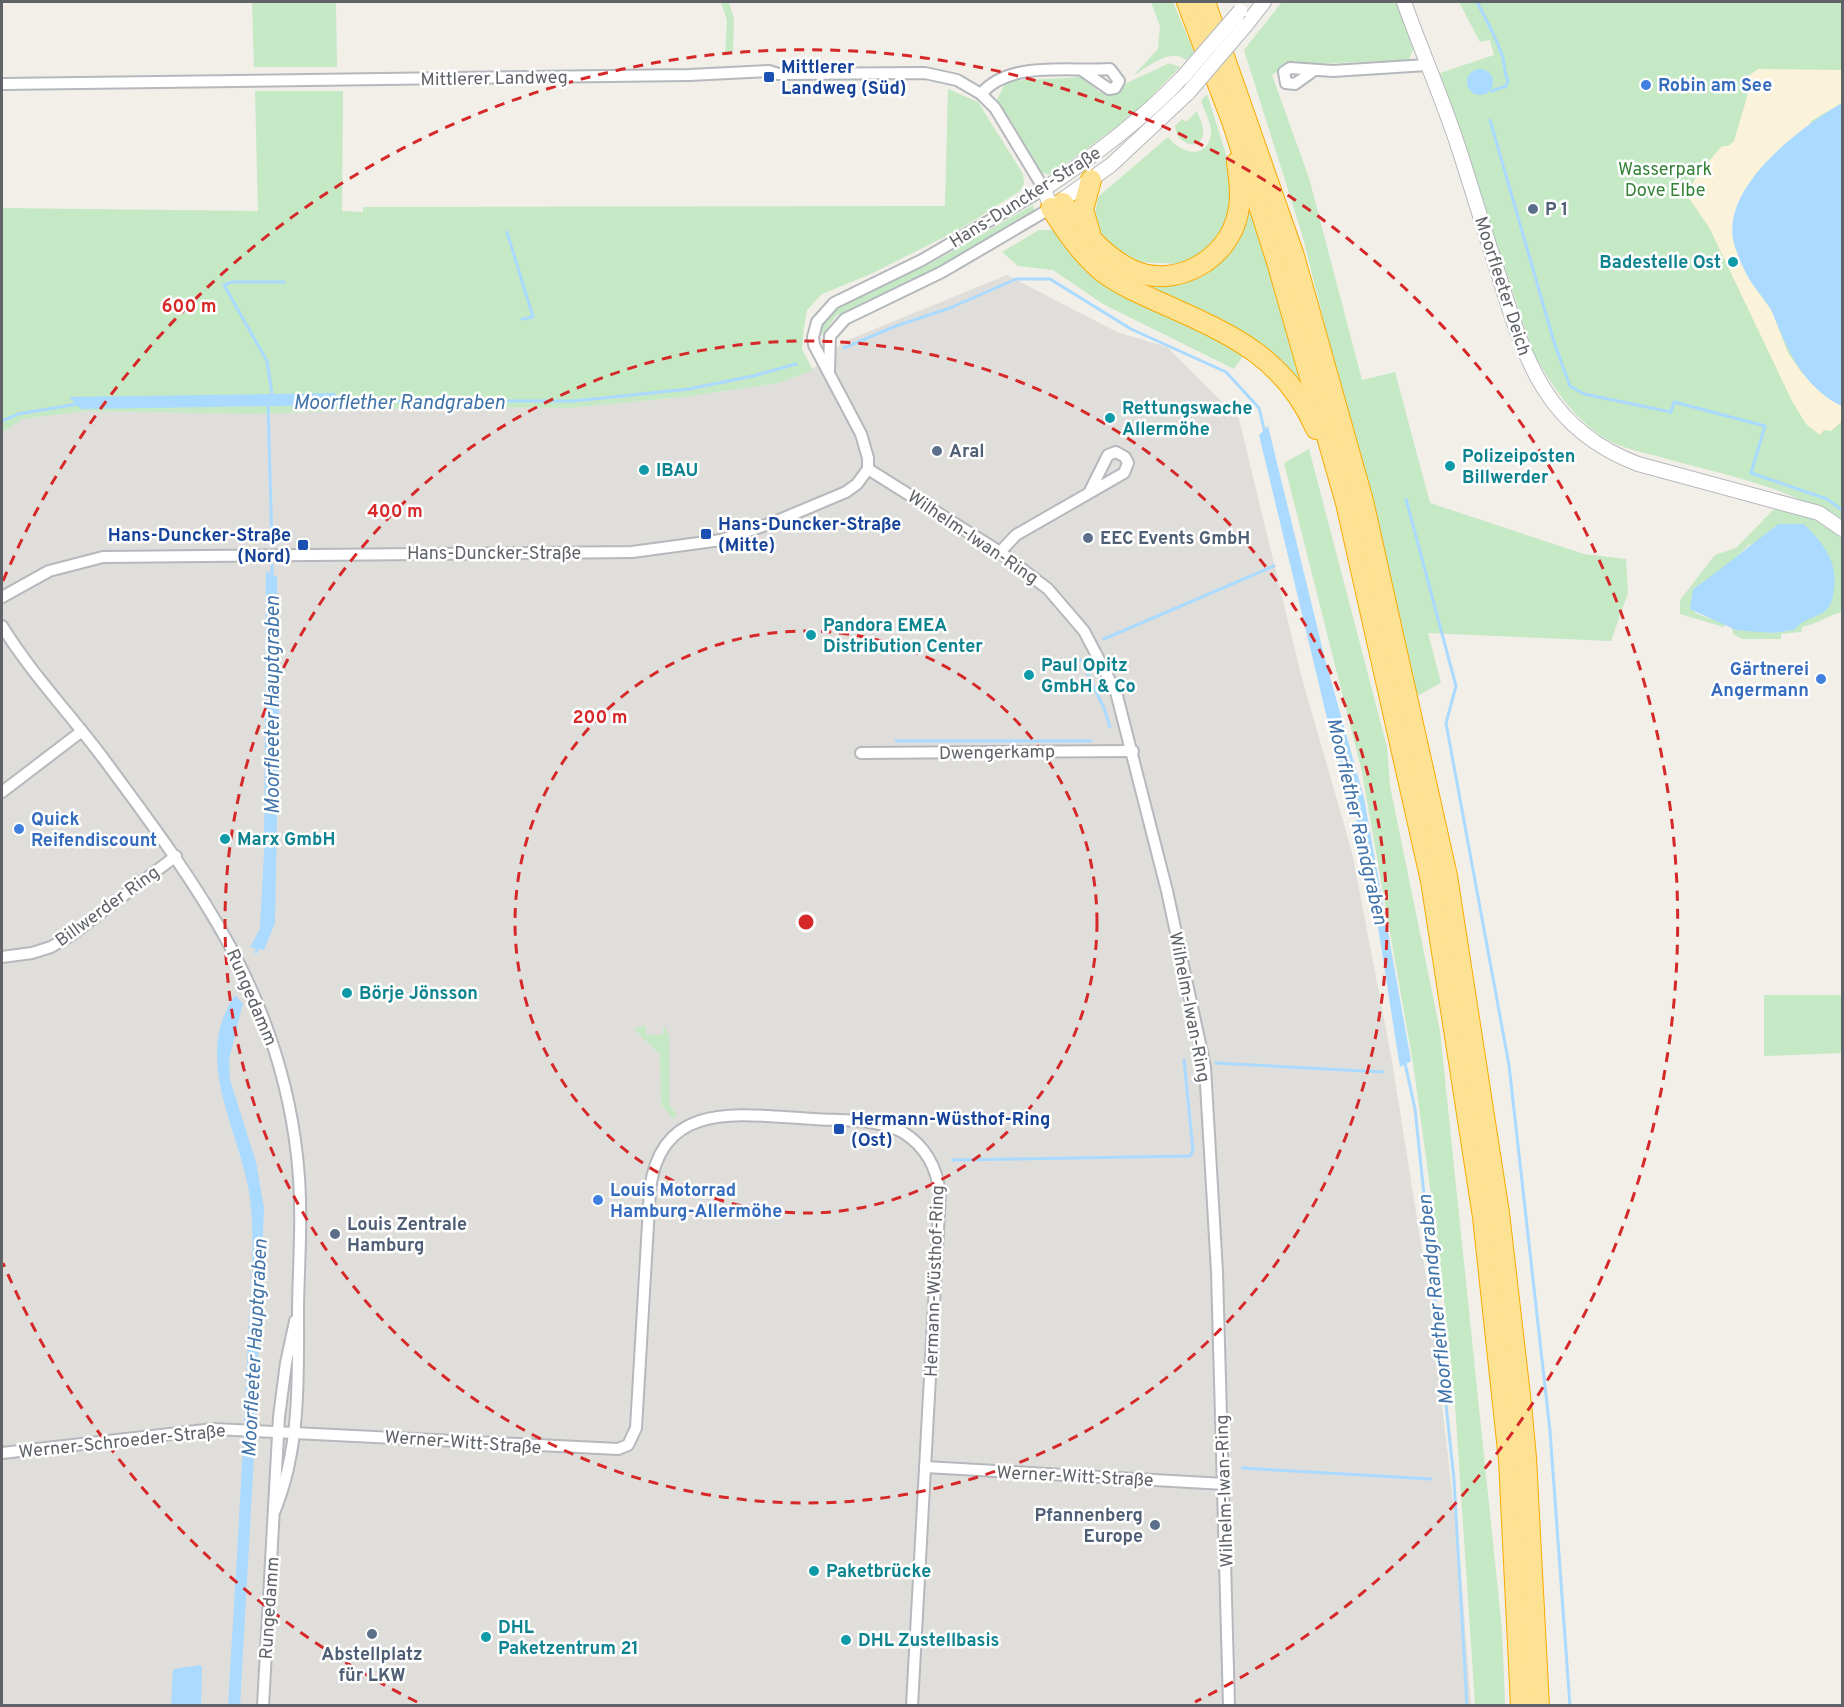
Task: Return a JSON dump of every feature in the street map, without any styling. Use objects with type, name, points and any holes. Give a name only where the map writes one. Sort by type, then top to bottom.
[{"type":"highway","points":[[1187,2],[1232,121],[1281,273],[1346,503],[1431,881],[1483,1217],[1509,1460],[1521,1706]]},
{"type":"highway","points":[[1205,2],[1294,256],[1356,478],[1447,876],[1499,1213],[1521,1404],[1539,1706]]},
{"type":"highway","points":[[1056,204],[1118,262],[1150,275],[1183,273],[1208,260],[1226,242],[1238,213],[1240,184],[1232,121]]},
{"type":"highway","points":[[1091,180],[1083,210],[1093,238]]},
{"type":"highway","points":[[1056,204],[1075,244],[1104,272],[1132,290],[1226,332],[1269,361],[1294,390],[1313,422],[1346,503]]},
{"type":"street","name":"Hans-Duncker-Straße","points":[[829,370],[830,336],[845,319],[942,272],[1056,204],[1091,180],[1132,148],[1188,93],[1264,2]]},
{"type":"street","name":"Moorfleeter Deich","points":[[1404,2],[1458,145],[1522,350],[1548,396],[1564,414],[1611,454],[1638,464],[1819,513],[1842,529]]},
{"type":"street","name":"Hans-Duncker-Straße","points":[[2,597],[50,571],[103,557],[632,552],[721,540],[772,524],[846,492],[857,484],[868,469],[866,444],[829,370],[817,353],[813,337],[817,322],[828,308],[842,298],[922,260],[1044,189],[1100,152],[1141,119],[1182,78],[1243,6]]},
{"type":"street","points":[[1313,71],[1396,69],[1427,65]]},
{"type":"street","name":"Mittlerer Landweg","points":[[2,84],[689,75],[769,71],[778,74],[925,73],[957,80],[981,94],[1003,118],[1044,189]]},
{"type":"street","points":[[981,94],[997,79],[1013,73],[1083,71]]},
{"type":"street","points":[[1044,189],[1056,204]]},
{"type":"street","name":"Wilhelm-Iwan-Ring","points":[[868,469],[1000,552],[1048,589],[1084,631],[1116,692],[1133,751],[1167,891],[1205,1068],[1217,1272],[1225,1484],[1229,1706]]},
{"type":"street","points":[[1000,552],[1016,535],[1090,491]]},
{"type":"street","name":"Rungedamm","points":[[2,626],[176,856],[208,904],[241,963],[276,1055],[291,1113],[299,1177],[301,1252],[298,1306],[299,1349],[293,1432],[282,1492],[275,1510]]},
{"type":"street","points":[[2,792],[82,731]]},
{"type":"street","name":"Dwengerkamp","points":[[861,753],[1133,751]]},
{"type":"street","name":"Billwerder Ring","points":[[2,957],[32,953],[61,942],[176,856]]},
{"type":"street","name":"Hermann-Wüsthof-Ring","points":[[630,1441],[636,1428],[651,1180],[655,1165],[666,1144],[692,1122],[719,1115],[856,1121],[888,1126],[910,1137],[928,1155],[938,1181],[940,1201],[912,1706]]},
{"type":"street","name":"Rungedamm","points":[[263,1706],[278,1431],[286,1363],[298,1306]]},
{"type":"street","name":"Werner-Schroeder-Straße","points":[[2,1454],[214,1429],[278,1431]]},
{"type":"street","name":"Werner-Witt-Straße","points":[[278,1431],[609,1451],[625,1447],[630,1441]]},
{"type":"street","name":"Werner-Witt-Straße","points":[[925,1467],[1225,1484]]},
{"type":"shaded area","points":[[1007,275],[1117,332],[1167,347],[1239,419],[1301,675],[1352,852],[1392,1061],[1430,1301],[1460,1561],[1471,1705],[2,1706],[2,433],[23,419],[86,411],[252,414],[453,407],[570,408],[684,397],[779,383],[813,369],[843,342]]},
{"type":"green space","points":[[252,2],[336,2],[337,67],[254,67]]},
{"type":"green space","points":[[721,2],[729,2],[734,19],[733,52],[725,56],[727,20]]},
{"type":"green space","points":[[1151,2],[1173,2],[1194,52],[1186,60],[1174,56],[1167,57],[1134,75],[1158,49],[1160,26]]},
{"type":"green space","points":[[1282,2],[1397,2],[1413,49],[1409,60],[1288,65],[1272,75],[1309,178],[1362,380],[1395,372],[1430,503],[1584,554],[1626,559],[1628,593],[1611,641],[1428,633],[1441,683],[1417,696],[1302,234],[1244,50]]},
{"type":"green space","name":"Wasserpark Dove Elbe","points":[[1459,2],[1842,2],[1842,522],[1823,510],[1780,491],[1618,445],[1581,420],[1563,399],[1533,353],[1440,73],[1494,55],[1490,40],[1480,42]]},
{"type":"green space","points":[[1169,63],[1180,67],[1133,115],[1050,175],[1041,172],[997,100],[1006,81],[1082,77],[1099,92],[1115,91]]},
{"type":"green space","points":[[948,89],[978,102],[1023,174],[1024,184],[1020,191],[960,229],[873,273],[822,294],[807,310],[804,327],[802,349],[813,370],[779,383],[684,397],[570,408],[453,407],[252,414],[86,411],[23,419],[2,433],[2,208],[258,211],[255,91],[343,91],[342,211],[363,212],[363,207],[945,206]]},
{"type":"green space","points":[[1207,94],[1234,180],[1230,215],[1218,239],[1202,253],[1182,264],[1135,262],[1102,236],[1094,218],[1098,197],[1168,137],[1179,147],[1192,152],[1205,148],[1209,143],[1211,130],[1201,101]]},
{"type":"green space","points":[[1197,111],[1203,130],[1202,137],[1196,144],[1190,144],[1180,139],[1175,126],[1182,119],[1186,122]]},
{"type":"green space","points":[[1249,195],[1307,391],[1261,344],[1135,282],[1164,285],[1187,282],[1215,268],[1234,243]]},
{"type":"green space","points":[[1033,205],[1034,211],[920,278],[836,316],[822,335],[819,333],[826,317],[837,308],[935,261]]},
{"type":"green space","points":[[1039,230],[1056,230],[1245,353],[1234,369],[1103,304],[1053,270],[1018,266],[1002,252]]},
{"type":"green space","points":[[1309,449],[1387,747],[1390,786],[1440,1031],[1502,1630],[1505,1705],[1475,1705],[1455,1404],[1439,1253],[1413,1063],[1362,772],[1284,463]]},
{"type":"green space","points":[[1775,508],[1814,518],[1842,538],[1842,612],[1802,627],[1801,632],[1781,634],[1781,639],[1742,639],[1733,634],[1732,628],[1773,633],[1794,630],[1802,620],[1825,611],[1750,544],[1722,570],[1693,589],[1695,613],[1725,624],[1724,627],[1680,614],[1680,600],[1715,555],[1736,548]]},
{"type":"green space","points":[[1764,995],[1842,995],[1842,1053],[1764,1056]]},
{"type":"green space","points":[[645,1026],[646,1035],[663,1035],[663,1028],[666,1027],[666,1033],[669,1033],[669,1104],[677,1115],[673,1119],[661,1104],[660,1055],[635,1030],[636,1027]]},
{"type":"sand","name":"Badestelle Ost","points":[[1758,69],[1842,70],[1842,103],[1811,121],[1749,279],[1772,311],[1788,353],[1802,373],[1821,392],[1842,406],[1842,421],[1831,431],[1824,430],[1820,435],[1806,424],[1792,401],[1709,227],[1686,194],[1698,174],[1722,146],[1728,146],[1734,141],[1749,90],[1747,77]]},
{"type":"water","points":[[1480,69],[1489,73],[1493,82],[1489,91],[1480,95],[1471,91],[1467,82],[1471,73]]},
{"type":"water","points":[[1842,103],[1842,406],[1817,389],[1807,379],[1791,355],[1771,310],[1744,269],[1735,247],[1732,225],[1738,203],[1750,182],[1766,162],[1805,127]]},
{"type":"water","points":[[335,393],[343,405],[81,409],[69,397]]},
{"type":"water","points":[[1268,426],[1325,659],[1364,798],[1411,1061],[1400,1067],[1374,904],[1357,822],[1333,743],[1259,435]]},
{"type":"water","points":[[1779,524],[1804,524],[1828,553],[1835,579],[1832,600],[1826,610],[1794,630],[1773,633],[1736,630],[1690,609],[1693,589]]},
{"type":"water","points":[[266,571],[277,577],[279,709],[275,923],[264,950],[250,947],[260,929],[264,852]]},
{"type":"water","points":[[235,995],[243,1003],[229,1060],[230,1080],[256,1162],[264,1208],[256,1420],[240,1706],[228,1705],[252,1275],[252,1232],[249,1192],[228,1118],[218,1068],[218,1044],[223,1019]]},
{"type":"water","points":[[200,1665],[202,1667],[201,1705],[171,1705],[173,1669]]},
{"type":"waterway","points":[[1477,2],[1501,51],[1508,81],[1506,86],[1492,91]]},
{"type":"waterway","points":[[1490,120],[1554,342],[1570,386],[1584,394],[1671,412],[1674,402],[1765,426],[1751,473],[1827,499],[1842,510]]},
{"type":"waterway","points":[[507,232],[533,317],[522,319]]},
{"type":"waterway","name":"Moorflether Randgraben","points":[[844,348],[896,326],[950,308],[1016,279],[1050,279],[1131,329],[1226,372],[1259,408],[1265,433]]},
{"type":"waterway","points":[[272,394],[267,361],[224,285],[232,282],[284,282]]},
{"type":"waterway","name":"Moorflether Randgraben","points":[[337,401],[574,401],[689,389],[753,376],[796,364]]},
{"type":"waterway","name":"Moorfleeter Hauptgraben","points":[[268,403],[272,545]]},
{"type":"waterway","name":"Moorflether Randgraben","points":[[2,421],[18,414],[78,404]]},
{"type":"waterway","points":[[1406,499],[1456,686],[1446,723],[1509,1065],[1550,1431],[1570,1706]]},
{"type":"waterway","name":"Moorfleeter Hauptgraben","points":[[272,564],[272,577]]},
{"type":"waterway","points":[[1104,639],[1274,566]]},
{"type":"waterway","points":[[1081,660],[1104,708],[1110,727]]},
{"type":"waterway","points":[[896,741],[1091,741]]},
{"type":"waterway","name":"Moorfleeter Hauptgraben","points":[[256,952],[259,945]]},
{"type":"waterway","points":[[952,1160],[1190,1156],[1193,1150],[1184,1060]]},
{"type":"waterway","points":[[1216,1063],[1383,1072]]},
{"type":"waterway","name":"Moorflether Randgraben","points":[[1405,1063],[1415,1109],[1454,1480],[1467,1706]]},
{"type":"waterway","points":[[1242,1468],[1431,1479]]},
{"type":"place","name":"Mittlerer Landweg (Süd)","points":[[769,77]]},
{"type":"place","name":"Robin am See","points":[[1646,85]]},
{"type":"place","name":"P 1","points":[[1533,209]]},
{"type":"place","name":"Badestelle Ost","points":[[1733,262]]},
{"type":"place","name":"Rettungswache Allermöhe","points":[[1110,418]]},
{"type":"place","name":"Aral","points":[[937,451]]},
{"type":"place","name":"Polizeiposten Billwerder","points":[[1450,466]]},
{"type":"place","name":"IBAU","points":[[644,470]]},
{"type":"place","name":"Hans-Duncker-Straße (Mitte)","points":[[706,534]]},
{"type":"place","name":"EEC Events GmbH","points":[[1088,538]]},
{"type":"place","name":"Hans-Duncker-Straße (Nord)","points":[[303,545]]},
{"type":"place","name":"Pandora EMEA Distribution Center","points":[[811,635]]},
{"type":"place","name":"Paul Opitz GmbH & Co","points":[[1029,675]]},
{"type":"place","name":"Gärtnerei Angermann","points":[[1821,679]]},
{"type":"place","name":"Quick Reifendiscount","points":[[19,829]]},
{"type":"place","name":"Marx GmbH","points":[[225,839]]},
{"type":"place","name":"Börje Jönsson","points":[[347,993]]},
{"type":"place","name":"Hermann-Wüsthof-Ring (Ost)","points":[[839,1129]]},
{"type":"place","name":"Louis Motorrad Hamburg-Allermöhe","points":[[598,1200]]},
{"type":"place","name":"Louis Zentrale Hamburg","points":[[335,1234]]},
{"type":"place","name":"Pfannenberg Europe","points":[[1155,1525]]},
{"type":"place","name":"Paketbrücke","points":[[814,1571]]},
{"type":"place","name":"Abstellplatz für LKW","points":[[372,1634]]},
{"type":"place","name":"DHL Paketzentrum 21","points":[[486,1637]]},
{"type":"place","name":"DHL Zustellbasis","points":[[846,1640]]}]
